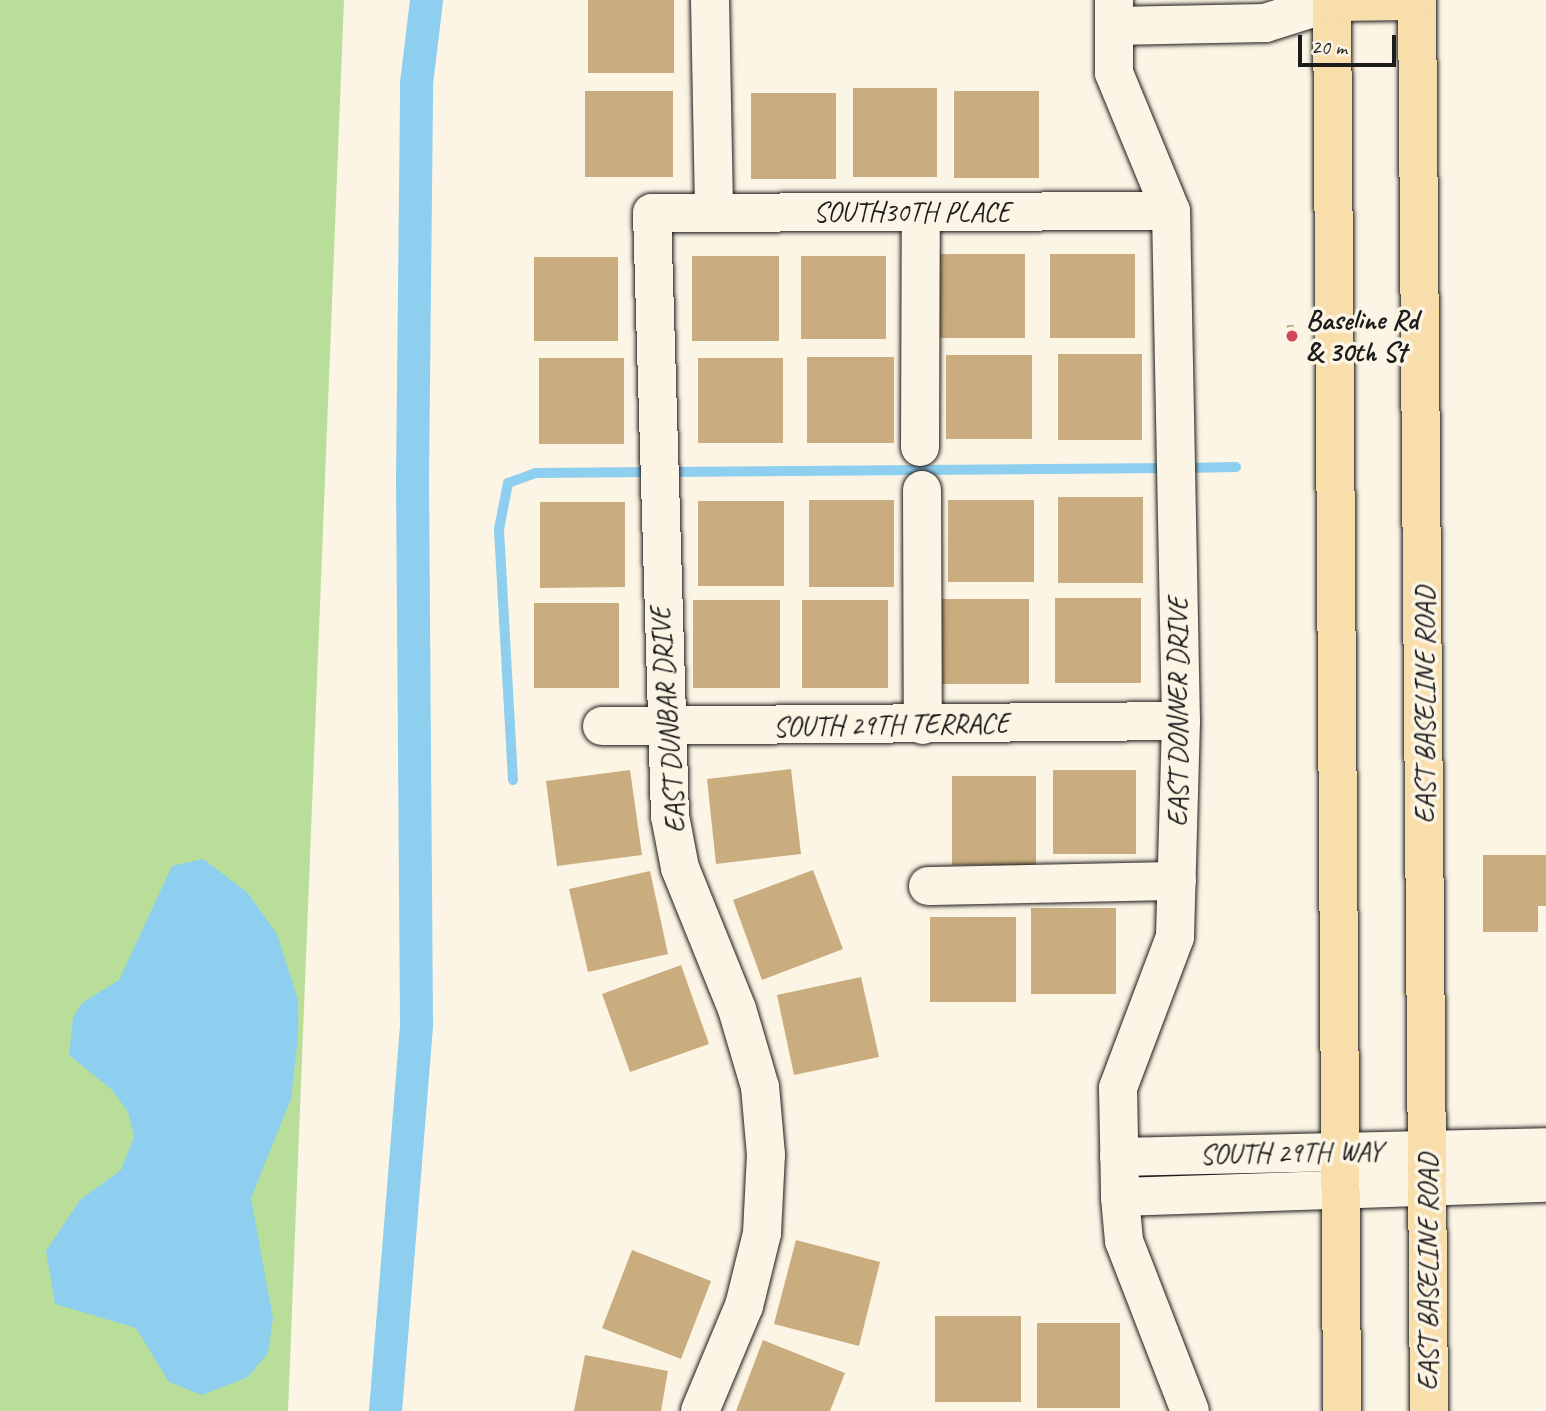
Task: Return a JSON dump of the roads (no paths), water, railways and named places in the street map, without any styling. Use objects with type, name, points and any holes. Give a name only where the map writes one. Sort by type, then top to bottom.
[{"type":"main road","points":[[1342,1411],[1330,1],[1417,0]]},
{"type":"main road","name":"EAST BASELINE ROAD","points":[[1417,0],[1429,1411]]},
{"type":"street","points":[[710,0],[714,213]]},
{"type":"street","points":[[1417,0],[1431,0]]},
{"type":"street","points":[[1114,13],[1198,13],[1265,23],[1330,1]]},
{"type":"street","name":"EAST DONNER DRIVE","points":[[1114,13],[1114,73],[1171,211],[1181,721],[1175,937],[1118,1088],[1120,1197],[1124,1241],[1190,1411]]},
{"type":"street","name":"SOUTH30TH PLACE","points":[[652,213],[1171,211]]},
{"type":"street","points":[[920,447],[921,212]]},
{"type":"street","name":"EAST DUNBAR DRIVE","points":[[652,213],[664,726],[680,868],[737,1009],[761,1093],[766,1155],[762,1233],[744,1306],[700,1411]]},
{"type":"street","points":[[922,490],[923,725]]},
{"type":"street","name":"SOUTH 29TH TERRACE","points":[[602,726],[1181,721]]},
{"type":"street","points":[[928,886],[1177,881]]},
{"type":"street","name":"SOUTH 29TH WAY","points":[[1428,1168],[1546,1147]]},
{"type":"street","name":"SOUTH 29TH WAY","points":[[1119,1157],[1341,1152],[1428,1168],[1546,1183]]},
{"type":"street","points":[[1209,1154],[1210,1195]]},
{"type":"street","points":[[1120,1197],[1340,1189],[1428,1168]]},
{"type":"water","points":[[203,859],[247,892],[277,934],[298,1000],[298,1036],[291,1099],[251,1198],[273,1318],[268,1353],[248,1377],[202,1395],[169,1382],[136,1328],[55,1304],[46,1251],[80,1200],[121,1170],[134,1137],[128,1112],[112,1090],[69,1055],[73,1017],[82,1003],[119,980],[172,866]]},
{"type":"waterway","points":[[385,1411],[416,1023],[412,480],[416,83],[426,0]]},
{"type":"waterway","points":[[1184,468],[1236,467]]},
{"type":"waterway","points":[[666,472],[1169,468]]},
{"type":"waterway","points":[[513,780],[499,529],[508,483],[535,473],[651,472]]},
{"type":"place","name":"Baseline Rd & 30th St","points":[[1292,336]]}]
